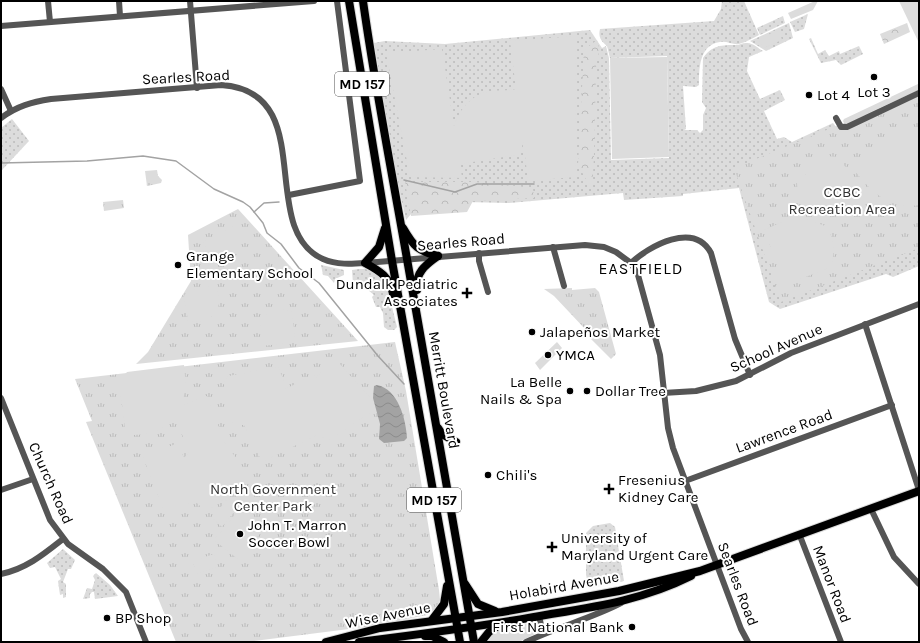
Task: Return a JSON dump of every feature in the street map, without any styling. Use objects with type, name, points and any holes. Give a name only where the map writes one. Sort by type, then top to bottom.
[{"type":"main road","name":"Merritt Boulevard","points":[[349,1],[392,261],[460,642]]},
{"type":"main road","name":"Merritt Boulevard","points":[[363,1],[422,354],[437,427],[474,642]]},
{"type":"main road","points":[[400,223],[413,244],[420,250],[438,256]]},
{"type":"main road","points":[[386,224],[379,247],[365,263],[385,275],[390,283],[396,310],[402,318]]},
{"type":"main road","points":[[422,354],[424,333],[416,279],[425,266],[438,256]]},
{"type":"main road","points":[[437,427],[442,434],[456,442]]},
{"type":"main road","name":"Holabird Avenue","points":[[456,617],[502,612],[624,590],[700,571],[800,536],[919,491]]},
{"type":"main road","name":"Holabird Avenue","points":[[471,627],[625,601],[662,589],[700,571]]},
{"type":"main road","points":[[432,620],[444,604],[448,578]]},
{"type":"main road","points":[[463,580],[478,604],[488,609],[502,612]]},
{"type":"main road","name":"Wise Avenue","points":[[326,642],[380,628],[456,617]]},
{"type":"main road","points":[[481,642],[489,632],[501,623]]},
{"type":"main road","name":"Wise Avenue","points":[[359,642],[471,627]]},
{"type":"main road","points":[[410,635],[432,636],[444,642]]},
{"type":"street","points":[[48,1],[50,22]]},
{"type":"street","points":[[119,1],[120,16]]},
{"type":"street","points":[[190,1],[197,88]]},
{"type":"street","points":[[1,26],[191,11],[262,3],[314,1]]},
{"type":"street","points":[[289,195],[360,181],[337,1]]},
{"type":"street","name":"Searles Road","points":[[11,111],[26,104],[52,99],[221,85],[242,88],[259,97],[266,104],[275,121],[296,230],[305,246],[323,259],[332,262],[365,263],[585,244],[604,247],[616,252],[630,263],[641,284],[661,362],[669,433],[685,481],[745,641]]},
{"type":"street","points":[[1,89],[11,111],[1,118]]},
{"type":"street","points":[[836,118],[841,127],[847,127],[919,93]]},
{"type":"street","points":[[630,263],[650,248],[673,239],[692,238],[704,242],[711,253],[735,339],[750,375]]},
{"type":"street","points":[[553,247],[564,286]]},
{"type":"street","points":[[479,254],[479,261],[488,292]]},
{"type":"street","name":"School Avenue","points":[[664,393],[706,389],[736,381],[750,375],[791,352],[919,304]]},
{"type":"street","points":[[865,324],[919,491]]},
{"type":"street","name":"Church Road","points":[[2,402],[50,520],[63,539],[74,549],[104,569],[129,596],[146,642]]},
{"type":"street","name":"Lawrence Road","points":[[685,481],[892,405]]},
{"type":"street","points":[[1,490],[33,479]]},
{"type":"street","points":[[871,509],[890,551],[904,569],[919,584]]},
{"type":"street","name":"Manor Road","points":[[800,536],[841,642]]},
{"type":"street","points":[[1,574],[21,568],[35,561],[63,539]]},
{"type":"street","points":[[526,642],[569,623],[591,617],[625,601]]},
{"type":"street","points":[[539,616],[543,634]]},
{"type":"green space","points":[[722,1],[744,1],[759,35],[739,44],[720,42],[713,44],[704,53],[700,65],[699,85],[696,87],[683,86],[686,129],[684,130],[697,130],[700,133],[703,130],[703,115],[706,108],[702,102],[703,58],[710,50],[714,48],[737,45],[743,43],[753,44],[763,51],[749,57],[747,71],[760,99],[780,90],[785,100],[764,111],[777,139],[784,137],[792,142],[833,123],[837,128],[919,100],[919,266],[893,277],[886,274],[780,309],[769,302],[739,188],[683,194],[683,196],[624,200],[623,193],[509,203],[466,202],[411,214],[406,220],[394,166],[374,43],[385,41],[445,44],[590,30],[602,48],[606,46],[609,58],[611,160],[669,158],[667,56],[610,58],[607,46],[600,37],[600,29],[714,21],[721,9]]},
{"type":"green space","points":[[818,1],[813,10],[791,19],[788,13]]},
{"type":"green space","points":[[899,1],[919,1],[919,43]]},
{"type":"green space","points":[[808,14],[804,29],[795,32],[790,22]]},
{"type":"green space","points":[[783,16],[785,23],[760,35],[757,28]]},
{"type":"green space","points":[[789,23],[793,38],[766,51],[750,41]]},
{"type":"green space","points":[[907,23],[910,32],[884,44],[880,34]]},
{"type":"green space","points":[[778,30],[782,40],[764,48],[762,47],[759,39]]},
{"type":"green space","points":[[576,36],[575,177],[528,181],[523,139],[522,148],[517,155],[460,164],[462,178],[410,177],[386,53],[442,49],[454,126],[463,108],[478,95],[491,91],[516,89],[510,41]]},
{"type":"green space","points":[[811,38],[818,54],[825,50],[829,56],[839,51],[840,54],[859,46],[863,54],[841,65],[836,60],[821,63],[809,39]]},
{"type":"green space","points":[[597,40],[599,52],[596,66],[592,190],[578,165],[584,50]]},
{"type":"green space","points":[[667,57],[669,157],[612,159],[610,58]]},
{"type":"green space","points":[[918,84],[919,90],[847,123],[844,123],[844,119]]},
{"type":"green space","name":"CCBC Recreation Area","points":[[919,92],[919,248],[781,302],[734,168]]},
{"type":"green space","points":[[12,119],[29,141],[1,171],[1,128]]},
{"type":"green space","points":[[904,127],[914,128],[919,134],[919,205],[898,205],[882,198],[867,185],[854,170]]},
{"type":"green space","points":[[826,156],[837,157],[861,185],[858,196],[850,205],[840,211],[831,213],[821,212],[804,202],[799,193],[797,182]]},
{"type":"green space","points":[[157,170],[158,176],[162,180],[161,183],[147,186],[145,171]]},
{"type":"green space","points":[[405,182],[474,182],[525,187],[533,189],[534,198],[473,201],[467,212],[411,216]]},
{"type":"green space","points":[[123,200],[124,208],[104,211],[103,202]]},
{"type":"green space","points":[[238,209],[358,341],[136,364],[148,352],[191,281],[188,235]]},
{"type":"green space","points":[[804,218],[828,227],[832,237],[833,247],[831,267],[793,282],[782,278],[764,230],[782,222]]},
{"type":"green space","points":[[235,225],[244,242],[212,258],[203,242]]},
{"type":"green space","points":[[321,265],[344,270],[344,275],[335,279],[334,283],[328,276],[323,275]]},
{"type":"green space","points":[[372,269],[385,279],[397,327],[394,330],[388,330],[384,327],[383,313],[380,307],[376,307],[372,297],[374,295],[357,281],[353,284],[352,270]]},
{"type":"green space","points":[[215,285],[219,296],[219,301],[217,311],[214,315],[204,322],[188,321],[184,296],[187,291]]},
{"type":"green space","points":[[572,288],[572,290],[595,288],[599,292],[616,354],[611,359],[584,332],[586,330],[554,296],[544,289]]},
{"type":"green space","points":[[280,309],[292,312],[295,339],[290,343],[262,346],[260,328],[264,318],[273,311]]},
{"type":"green space","name":"North Government Center Park","points":[[395,342],[406,391],[439,590],[440,600],[437,608],[427,615],[373,626],[247,642],[176,642],[86,422],[92,421],[75,379]]},
{"type":"green space","name":"YMCA","points":[[557,342],[562,348],[540,370],[535,363]]},
{"type":"green space","points":[[339,363],[374,402],[372,412],[327,441],[319,434],[262,462],[244,425],[236,425],[225,419],[224,382],[228,376],[278,367],[285,383],[285,389],[314,375],[316,378],[321,372]]},
{"type":"green space","points":[[184,365],[186,386],[182,405],[207,396],[225,443],[247,473],[246,484],[206,512],[195,501],[164,512],[143,457],[178,443],[184,458],[189,452],[175,417],[159,430],[147,434],[126,435],[119,382],[127,372]]},
{"type":"green space","points":[[228,498],[239,506],[222,527],[212,518]]},
{"type":"green space","name":"John T. Marron Soccer Bowl","points":[[241,507],[265,527],[239,560],[214,540]]},
{"type":"green space","points":[[610,523],[615,527],[624,581],[590,588],[586,575],[586,533],[593,526]]},
{"type":"green space","points":[[63,549],[75,560],[71,569],[68,569],[63,582],[66,584],[66,597],[63,598],[63,594],[60,595],[58,581],[61,579],[55,567],[50,568],[47,563]]},
{"type":"green space","points":[[214,554],[218,567],[197,574],[192,561]]},
{"type":"green space","points":[[96,573],[110,585],[118,596],[95,599],[94,592],[92,592],[90,594],[90,598],[83,599],[87,588],[92,589],[95,580],[93,576]]},
{"type":"green space","points":[[533,622],[537,626],[539,632],[519,642],[485,642],[494,632]]},
{"type":"water","points":[[377,385],[390,392],[400,406],[405,422],[407,438],[404,441],[384,443],[379,439],[380,424],[373,398],[374,386]]},
{"type":"waterway","points":[[1,163],[87,161],[143,156],[176,161],[214,189],[243,202],[250,207],[263,223],[267,233],[281,244],[299,268],[319,283],[378,356],[404,384]]},
{"type":"waterway","points":[[404,180],[455,192],[477,184],[534,184]]},
{"type":"waterway","points":[[254,212],[264,203],[279,202]]},
{"type":"place","name":"Lot 3","points":[[874,77]]},
{"type":"place","name":"Lot 4","points":[[809,95]]},
{"type":"place","name":"Grange Elementary School","points":[[178,265]]},
{"type":"place","name":"Dundalk Pediatric Associates","points":[[467,293]]},
{"type":"place","name":"Jalapeños Market","points":[[532,332]]},
{"type":"place","name":"YMCA","points":[[548,355]]},
{"type":"place","name":"La Belle Nails & Spa","points":[[570,391]]},
{"type":"place","name":"Dollar Tree","points":[[587,391]]},
{"type":"place","name":"Chili's","points":[[488,475]]},
{"type":"place","name":"Fresenius Kidney Care","points":[[609,489]]},
{"type":"place","name":"John T. Marron Soccer Bowl","points":[[240,534]]},
{"type":"place","name":"University of Maryland Urgent Care","points":[[552,547]]},
{"type":"place","name":"BP Shop","points":[[107,618]]},
{"type":"place","name":"First National Bank","points":[[632,627]]},
{"type":"district","name":"EASTFIELD","points":[[641,268]]}]
